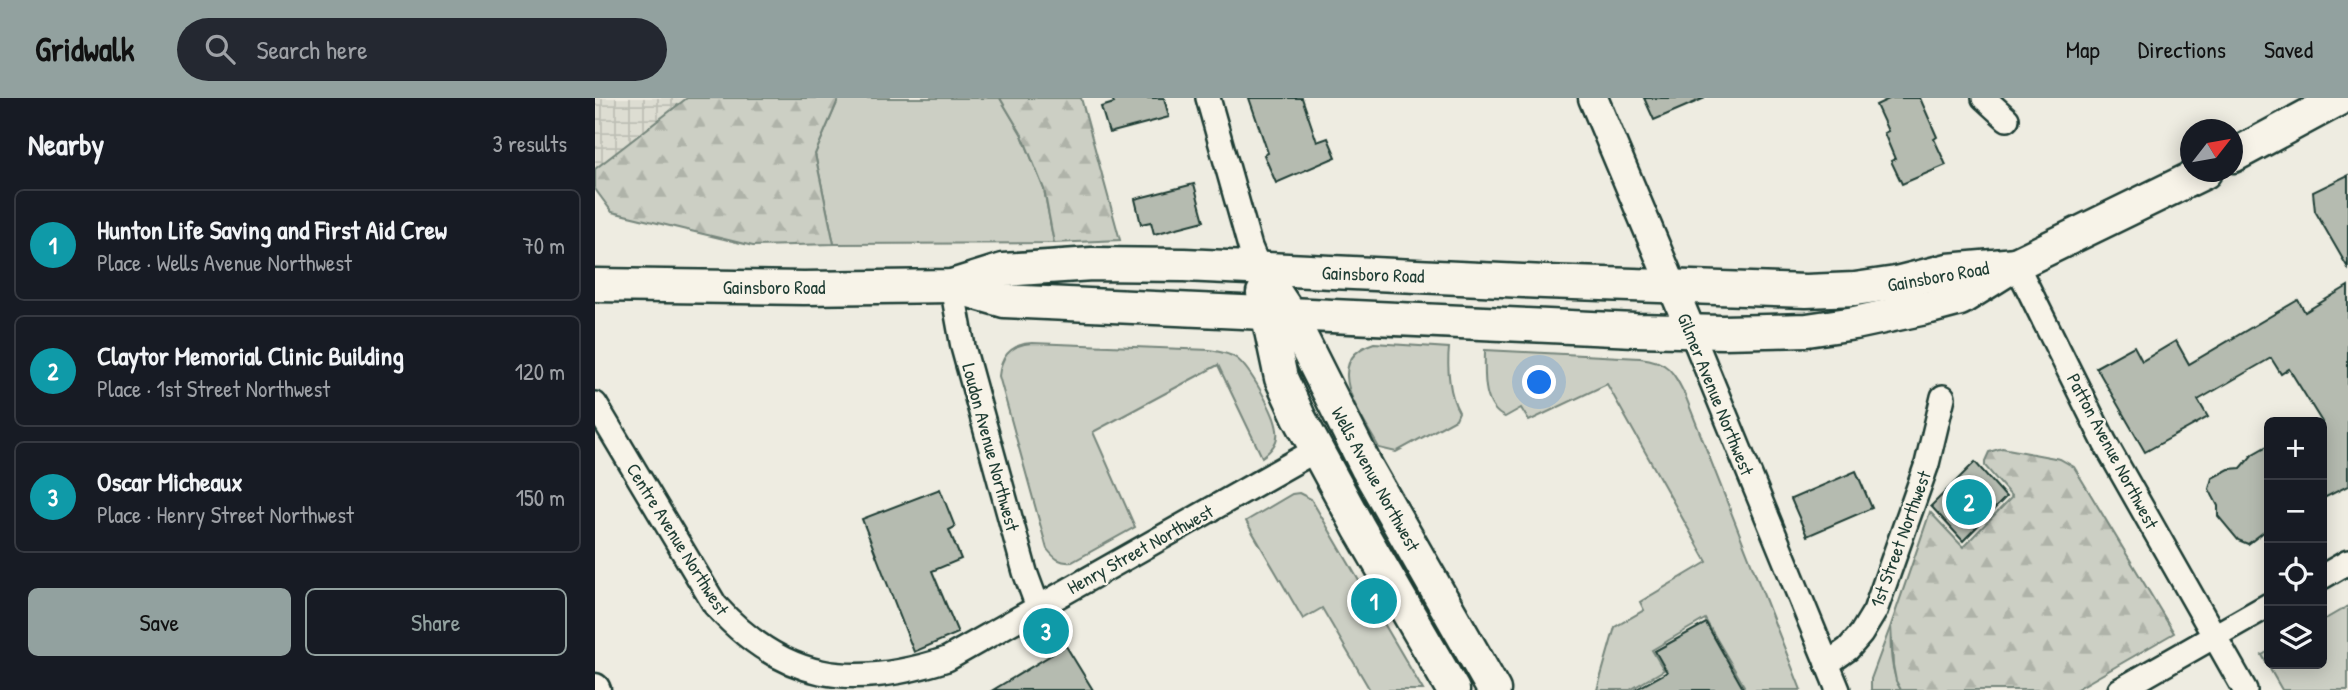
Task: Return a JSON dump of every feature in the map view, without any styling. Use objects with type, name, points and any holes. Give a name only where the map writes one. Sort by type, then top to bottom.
[{"type":"main road","points":[[2243,149],[2323,102]]},
{"type":"main road","points":[[2015,264],[2186,182]]},
{"type":"main road","name":"Gainsboro Road","points":[[953,286],[1003,270],[1092,264],[1259,268],[1806,291],[1855,289],[1896,283],[1948,270],[2015,264]]},
{"type":"main road","name":"Gainsboro Road","points":[[595,285],[804,288],[953,286],[1005,301],[1750,332],[1807,330],[1897,315],[1960,299],[2015,264]]},
{"type":"main road","name":"Wells Avenue Northwest","points":[[1259,268],[1278,314],[1494,690]]},
{"type":"main road","name":"Wells Avenue Northwest","points":[[1278,314],[1282,378],[1316,450],[1453,690]]},
{"type":"street","name":"Wells Avenue Northwest","points":[[1208,98],[1250,247],[1259,268]]},
{"type":"street","name":"Gilmer Avenue Northwest","points":[[1593,98],[1838,690]]},
{"type":"street","points":[[1983,98],[2007,119]]},
{"type":"street","name":"Patton Avenue Northwest","points":[[2015,264],[2105,443],[2245,690]]},
{"type":"street","name":"Loudon Avenue Northwest","points":[[953,286],[967,360],[1025,572],[1038,607]]},
{"type":"street","name":"1st Street Northwest","points":[[1827,664],[1848,649],[1861,635],[1875,611],[1927,464],[1943,397]]},
{"type":"street","name":"Centre Avenue Northwest","points":[[595,404],[715,605],[738,631],[766,653],[814,674],[891,685]]},
{"type":"street","name":"Henry Street Northwest","points":[[891,685],[947,659],[1316,450]]},
{"type":"street","points":[[2327,574],[2348,562]]},
{"type":"street","points":[[2120,690],[2264,609]]},
{"type":"shaded area","points":[[595,98],[687,98],[595,169]]},
{"type":"green space","points":[[687,98],[839,98],[815,154],[834,244],[753,246],[612,212],[595,189],[595,169]]},
{"type":"green space","points":[[839,98],[1000,98],[1022,135],[1044,189],[1054,243],[834,244],[815,154]]},
{"type":"green space","points":[[1000,98],[1081,98],[1120,240],[1054,243],[1044,189],[1022,135]]},
{"type":"green space","points":[[1032,343],[1210,350],[1230,355],[1242,363],[1267,402],[1277,430],[1276,442],[1262,457],[1218,365],[1093,432],[1135,527],[1072,562],[1061,561],[1047,549],[999,376],[1002,362],[1013,348]]},
{"type":"green space","points":[[1374,343],[1449,348],[1449,381],[1459,412],[1456,419],[1396,452],[1379,448],[1355,405],[1347,376],[1349,362],[1358,351]]},
{"type":"green space","points":[[1485,350],[1640,358],[1657,362],[1669,369],[1685,395],[1801,690],[1738,690],[1744,686],[1705,619],[1652,650],[1664,670],[1630,690],[1597,690],[1615,627],[1644,610],[1640,602],[1707,562],[1607,384],[1529,421],[1521,408],[1505,417],[1497,412],[1488,397]]},
{"type":"green space","points":[[2002,448],[2060,459],[2074,467],[2174,633],[2075,690],[1901,690],[1893,665],[1891,625],[1930,512],[1963,547],[2012,497],[1985,466],[1989,452]]},
{"type":"green space","points":[[1299,493],[1311,499],[1423,690],[1370,690],[1322,608],[1303,619],[1246,521],[1292,494]]},
{"type":"green space","points":[[2348,606],[2348,690],[2282,690],[2270,669],[2327,669],[2327,618]]},
{"type":"green space","points":[[1891,625],[1893,667],[1901,690],[1871,690],[1871,679]]},
{"type":"building","points":[[1112,98],[1164,98],[1169,117],[1109,133],[1101,107],[1114,103]]},
{"type":"building","points":[[1249,98],[1302,98],[1317,142],[1328,138],[1336,157],[1276,183],[1264,155],[1268,153]]},
{"type":"building","points":[[1644,98],[1705,98],[1654,120]]},
{"type":"building","points":[[1891,98],[1920,98],[1946,165],[1902,184],[1891,161],[1895,159],[1884,133],[1888,131],[1876,105]]},
{"type":"building","points":[[2348,175],[2348,268],[2315,211],[2313,192]]},
{"type":"building","points":[[1194,184],[1204,221],[1154,234],[1151,222],[1141,224],[1135,199]]},
{"type":"building","points":[[2348,286],[2348,486],[2327,496],[2327,417],[2319,417],[2289,369],[2281,374],[2271,358],[2198,400],[2208,417],[2145,452],[2096,367],[2134,346],[2142,361],[2176,341],[2189,364],[2298,300],[2305,312]]},
{"type":"building","points":[[2264,448],[2264,532],[2248,544],[2238,540],[2218,516],[2218,506],[2209,489],[2212,478],[2229,469],[2241,468],[2253,454]]},
{"type":"building","points":[[1975,462],[2006,497],[1963,541],[1931,506]]},
{"type":"building","points":[[1856,471],[1872,508],[1807,536],[1791,499]]},
{"type":"building","points":[[940,489],[955,527],[949,530],[961,559],[932,571],[958,633],[914,652],[862,519]]},
{"type":"building","points":[[1706,623],[1744,690],[1635,690],[1667,672],[1655,651]]},
{"type":"building","points":[[1066,646],[1093,690],[993,690]]},
{"type":"place","name":"Claytor Memorial Clinic Building","points":[[1969,502]]},
{"type":"place","name":"Hunton Life Saving and First Aid Crew","points":[[1374,601]]},
{"type":"place","name":"Oscar Micheaux","points":[[1046,631]]}]
